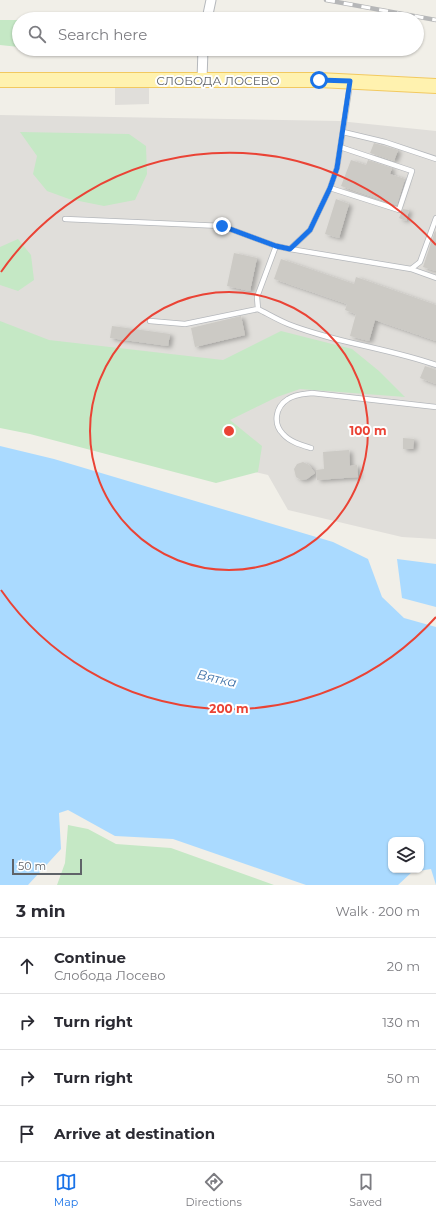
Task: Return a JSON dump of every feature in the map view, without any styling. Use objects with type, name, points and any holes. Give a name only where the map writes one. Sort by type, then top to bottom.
[{"type":"main road","name":"СЛОБОДА ЛОСЕВО","points":[[0,80],[350,81],[436,86]]},
{"type":"street","points":[[208,12],[210,0]]},
{"type":"street","points":[[202,80],[203,56]]},
{"type":"lane","points":[[290,249],[310,230],[330,188],[337,168],[350,81]]},
{"type":"lane","points":[[343,132],[385,142],[436,159]]},
{"type":"lane","points":[[330,188],[399,210],[412,171],[340,147]]},
{"type":"lane","points":[[411,269],[420,262],[436,218]]},
{"type":"lane","points":[[65,219],[222,226],[276,246],[411,269],[436,278]]},
{"type":"lane","points":[[258,309],[257,297],[276,246]]},
{"type":"lane","points":[[150,321],[185,324],[258,309],[288,324],[344,341],[417,358],[436,364]]},
{"type":"lane","points":[[311,448],[295,443],[283,435],[276,424],[278,410],[286,399],[299,394],[312,393],[436,407]]},
{"type":"shaded area","points":[[149,87],[149,104],[115,105],[115,88]]},
{"type":"shaded area","points":[[0,115],[339,121],[436,131],[436,539],[402,537],[288,510],[268,475],[0,415]]},
{"type":"green space","points":[[0,20],[12,20],[12,46],[0,45]]},
{"type":"green space","points":[[20,132],[129,134],[146,146],[147,174],[135,200],[104,206],[69,199],[47,191],[33,174],[37,156]]},
{"type":"green space","points":[[18,239],[31,255],[34,280],[18,291],[0,285],[0,247]]},
{"type":"green space","points":[[0,321],[49,340],[223,360],[281,331],[352,349],[379,371],[405,397],[300,389],[277,397],[230,420],[262,446],[258,472],[216,483],[30,434],[0,428]]},
{"type":"green space","points":[[68,825],[88,829],[116,844],[171,848],[274,885],[57,885],[65,863]]},
{"type":"water","name":"Вятка","points":[[0,446],[54,459],[333,542],[368,559],[382,597],[404,618],[436,627],[436,885],[431,869],[424,870],[424,837],[388,837],[388,873],[411,873],[398,885],[306,885],[173,839],[115,836],[68,810],[59,813],[61,849],[28,885],[0,885]]},
{"type":"water","points":[[397,559],[436,564],[436,607],[402,598]]},
{"type":"building","points":[[374,143],[398,150],[394,161],[370,153]]},
{"type":"building","points":[[351,160],[366,165],[368,160],[392,168],[390,174],[405,179],[397,205],[341,186]]},
{"type":"building","points":[[336,199],[349,204],[339,238],[325,234]]},
{"type":"building","points":[[403,209],[409,210],[406,221],[399,218]]},
{"type":"building","points":[[435,231],[436,232],[436,271],[423,267]]},
{"type":"building","points":[[234,253],[257,258],[250,291],[227,286]]},
{"type":"building","points":[[281,259],[354,284],[356,277],[436,305],[436,341],[375,320],[369,341],[350,336],[356,314],[345,310],[347,304],[274,279]]},
{"type":"building","points":[[241,316],[245,335],[195,347],[191,328]]},
{"type":"building","points":[[112,326],[170,334],[168,346],[110,338]]},
{"type":"building","points":[[425,366],[436,370],[436,384],[420,378]]},
{"type":"building","points":[[403,438],[414,439],[413,449],[403,449]]},
{"type":"building","points":[[349,450],[350,466],[357,465],[358,477],[317,480],[316,470],[324,469],[323,452]]},
{"type":"building","points":[[303,462],[309,465],[315,473],[307,479],[301,480],[296,477],[294,469],[297,464]]},
{"type":"railway","points":[[326,0],[392,12]]},
{"type":"railway","points":[[424,18],[436,20]]},
{"type":"route","points":[[222,226],[276,246],[290,249],[310,230],[330,188],[337,168],[350,81],[319,80]]}]
